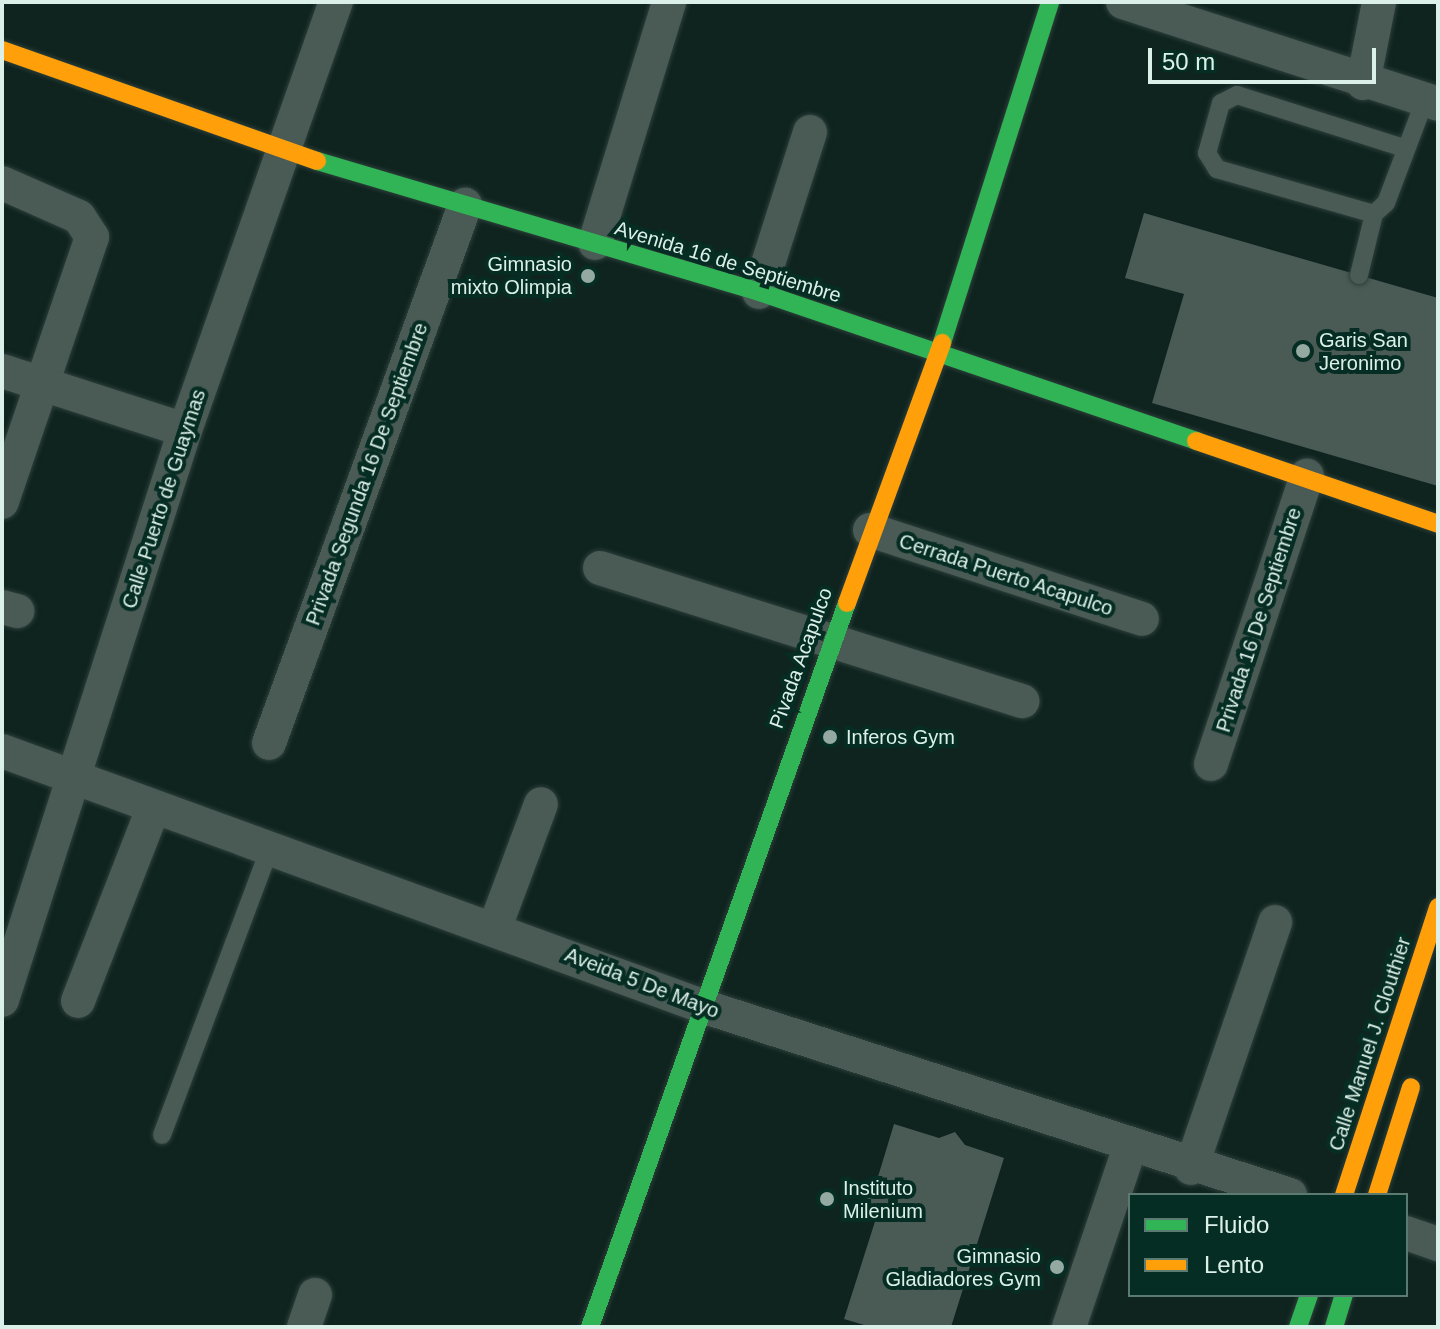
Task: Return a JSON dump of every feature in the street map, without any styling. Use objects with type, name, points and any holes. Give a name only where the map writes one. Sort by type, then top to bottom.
[{"type":"street","name":"Calle Puerto de Guaymas","points":[[2,1000],[14,926],[78,774],[185,430],[336,2]]},
{"type":"street","points":[[595,243],[669,2]]},
{"type":"street","name":"Pivada Acapulco","points":[[590,1327],[699,1005],[870,530],[939,353],[1050,2]]},
{"type":"street","points":[[1123,2],[1363,83],[1432,102]]},
{"type":"street","points":[[1363,83],[1379,2]]},
{"type":"street","name":"Avenida 16 de Septiembre","points":[[2,50],[282,151],[759,292],[1307,476],[1438,524]]},
{"type":"street","points":[[759,292],[810,132]]},
{"type":"street","points":[[2,183],[90,226],[90,252],[2,502]]},
{"type":"street","name":"Privada Segunda 16 De Septiembre","points":[[269,743],[465,205]]},
{"type":"street","points":[[2,371],[185,430]]},
{"type":"street","name":"Privada 16 De Septiembre","points":[[1211,764],[1307,476]]},
{"type":"street","name":"Cerrada Puerto Acapulco","points":[[870,530],[1142,619]]},
{"type":"street","points":[[600,568],[832,638],[1023,701]]},
{"type":"street","name":"Aveida 5 De Mayo","points":[[2,751],[78,774],[153,809],[495,927],[699,1005],[1191,1168],[1283,1193]]},
{"type":"street","points":[[495,927],[541,804]]},
{"type":"street","points":[[78,1001],[153,809]]},
{"type":"street","name":"Calle Manuel J. Clouthier","points":[[1345,1193],[1438,907]]},
{"type":"street","points":[[1191,1168],[1275,922]]},
{"type":"street","points":[[1378,1193],[1419,1061]]},
{"type":"street","points":[[1069,1327],[1130,1147]]},
{"type":"street","points":[[1408,1234],[1438,1244]]},
{"type":"street","points":[[304,1327],[315,1295]]},
{"type":"street","points":[[1298,1327],[1308,1297]]},
{"type":"street","points":[[1334,1327],[1343,1297]]},
{"type":"lane","points":[[1374,214],[1217,169],[1207,153],[1221,103],[1228,96],[1247,97],[1404,148]]},
{"type":"lane","points":[[1359,275],[1374,214],[1386,203],[1404,148],[1432,102]]},
{"type":"lane","points":[[162,1135],[269,850]]},
{"type":"building","name":"Garis San Jeronimo","points":[[1144,213],[1438,298],[1438,486],[1152,403],[1184,294],[1125,278]]},
{"type":"building","points":[[894,1124],[939,1138],[955,1132],[965,1145],[1004,1158],[951,1327],[871,1327],[844,1319],[878,1212],[863,1197],[874,1190]]},
{"type":"traffic: fast","points":[[942,343],[1050,2]]},
{"type":"traffic: fast","points":[[317,161],[759,292],[1196,441]]},
{"type":"traffic: fast","points":[[590,1327],[847,603]]},
{"type":"traffic: fast","points":[[1298,1327],[1308,1297]]},
{"type":"traffic: fast","points":[[1334,1327],[1343,1297]]},
{"type":"traffic: slow","points":[[2,50],[317,161]]},
{"type":"traffic: slow","points":[[847,603],[942,343]]},
{"type":"traffic: slow","points":[[1196,441],[1438,524]]},
{"type":"traffic: slow","points":[[1345,1193],[1438,907]]},
{"type":"traffic: slow","points":[[1378,1193],[1411,1087]]},
{"type":"place","name":"Gimnasio mixto Olimpia","points":[[588,276]]},
{"type":"place","name":"Garis San Jeronimo","points":[[1303,351]]},
{"type":"place","name":"Inferos Gym","points":[[830,737]]},
{"type":"place","name":"Instituto Milenium","points":[[827,1199]]},
{"type":"place","name":"Gimnasio Gladiadores Gym","points":[[1057,1267]]}]
